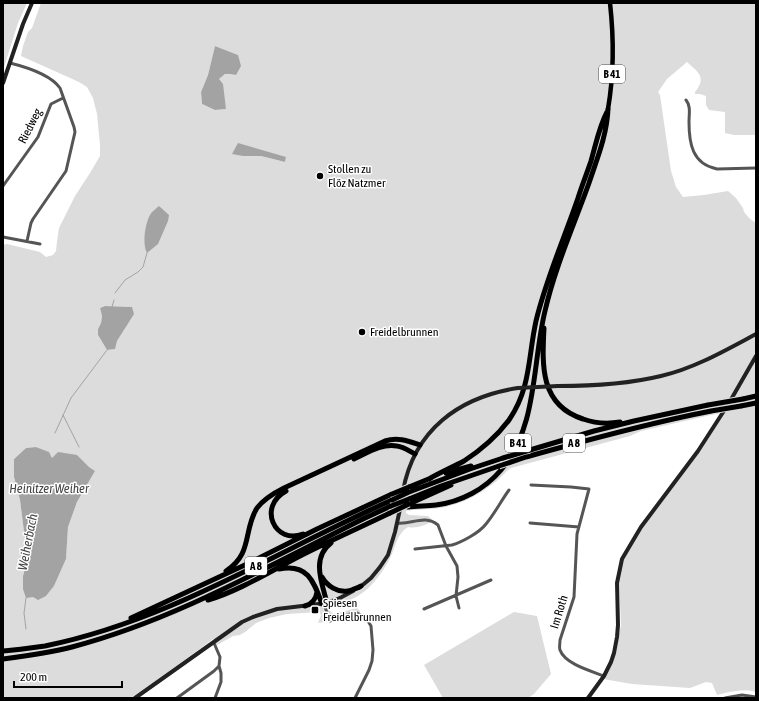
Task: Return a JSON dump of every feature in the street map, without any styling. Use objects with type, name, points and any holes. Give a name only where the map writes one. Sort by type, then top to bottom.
[{"type":"highway","name":"B 41","points":[[409,503],[436,505],[449,503],[469,495],[487,484],[495,477],[512,456],[521,437],[528,412],[532,394],[540,334],[554,278],[596,163],[605,132],[608,109]]},
{"type":"highway","name":"B 41","points":[[429,479],[476,453],[500,431],[509,420],[521,398],[527,380],[536,322],[544,292],[586,176],[602,120],[608,109]]},
{"type":"highway","points":[[545,311],[542,352],[543,367],[545,380],[549,390],[558,404],[576,417],[589,421],[616,423],[626,420],[634,421]]},
{"type":"highway","name":"A 8","points":[[3,651],[44,646],[70,640],[118,626],[164,609],[202,592],[392,497],[458,473],[594,431],[708,405],[756,396]]},
{"type":"highway","name":"A 8","points":[[3,659],[70,648],[121,633],[161,618],[193,604],[391,506],[409,503],[472,475],[498,466],[584,440],[711,411],[756,403]]},
{"type":"highway","points":[[213,580],[236,564],[246,546],[254,514],[262,503],[274,494],[385,441],[400,439],[420,446]]},
{"type":"highway","points":[[317,529],[294,536],[282,533],[272,521],[271,506],[276,498],[286,490],[379,448],[391,445],[415,454]]},
{"type":"highway","points":[[409,490],[429,479],[462,468],[492,462]]},
{"type":"highway","points":[[118,626],[135,616],[317,529],[392,497]]},
{"type":"highway","points":[[193,604],[219,596],[409,503]]},
{"type":"highway","points":[[324,604],[319,560],[324,549],[329,544],[346,534]]},
{"type":"highway","points":[[274,570],[290,567],[302,571],[310,578],[324,604]]},
{"type":"highway","points":[[320,573],[324,580],[333,588],[338,590],[349,591],[361,586]]},
{"type":"highway","points":[[305,606],[315,599],[317,591]]},
{"type":"main road","name":"B 41","points":[[608,109],[612,81],[613,50],[610,3]]},
{"type":"street","points":[[3,83],[23,24],[32,3]]},
{"type":"street","points":[[10,63],[52,79],[60,88],[75,132],[66,171],[30,223],[27,242]]},
{"type":"street","name":"Riedweg","points":[[3,186],[38,137],[51,104],[64,98]]},
{"type":"street","points":[[686,100],[690,105],[691,143],[699,161],[711,167],[717,168],[756,168]]},
{"type":"street","points":[[3,237],[40,244]]},
{"type":"street","points":[[135,698],[242,622],[277,609],[324,604],[338,599],[361,586],[371,578],[388,555],[394,539],[406,474],[415,454],[428,435],[442,421],[465,405],[489,395],[518,388],[612,384],[662,376],[701,362],[756,334]]},
{"type":"street","points":[[588,698],[604,676],[614,653],[618,625],[617,583],[622,559],[641,527],[698,451],[729,403],[756,356]]},
{"type":"street","name":"Im Roth","points":[[532,485],[589,489],[576,540],[575,592],[560,640],[560,650],[573,664],[604,676]]},
{"type":"street","points":[[416,549],[456,544],[477,532],[486,524],[509,490]]},
{"type":"street","points":[[397,523],[408,524],[428,520],[438,525],[446,546],[457,566],[458,577],[456,596],[459,608]]},
{"type":"street","points":[[530,523],[579,527]]},
{"type":"street","points":[[424,609],[491,580]]},
{"type":"street","points":[[324,604],[330,620],[357,613],[366,618],[371,626],[373,650],[372,661],[355,698]]},
{"type":"street","points":[[214,643],[220,657],[219,666],[221,677],[216,698]]},
{"type":"street","points":[[177,698],[219,666]]},
{"type":"street","points":[[725,698],[742,695],[756,697]]},
{"type":"shaded area","points":[[3,3],[27,3],[18,23],[3,70]]},
{"type":"shaded area","points":[[41,3],[756,3],[756,135],[734,135],[725,133],[725,112],[709,110],[706,105],[706,96],[695,94],[699,87],[701,79],[700,75],[687,62],[667,79],[658,92],[660,95],[671,171],[676,187],[683,197],[728,191],[736,198],[750,219],[756,223],[756,692],[741,690],[717,695],[712,683],[706,682],[690,688],[632,684],[603,679],[615,653],[621,625],[619,582],[623,559],[641,530],[703,447],[724,412],[641,431],[630,436],[511,468],[494,483],[466,500],[439,507],[409,509],[406,513],[409,515],[428,516],[433,520],[425,525],[408,527],[404,530],[398,538],[388,562],[373,583],[358,596],[329,609],[334,614],[357,608],[360,613],[356,617],[318,623],[321,615],[319,612],[287,614],[269,618],[256,623],[240,635],[233,636],[217,645],[213,639],[131,698],[3,698],[3,245],[7,244],[40,252],[46,257],[53,255],[56,251],[59,228],[75,196],[100,156],[97,114],[93,98],[87,87],[21,56],[28,32],[32,28]],"holes":[[[215,46],[238,55],[231,74],[225,74],[219,79],[226,109],[215,110],[202,104],[201,92],[208,75]],[[261,156],[286,157],[285,162]],[[105,306],[132,307],[125,328],[114,349],[107,350],[98,335],[98,329],[102,316],[100,308]],[[36,447],[48,452],[52,458],[89,467],[95,471],[77,502],[68,527],[66,559],[54,586],[46,596],[23,576],[27,561],[26,547],[20,500],[14,477],[14,459],[26,448]]]},
{"type":"shaded area","points":[[514,612],[537,616],[551,674],[534,694],[528,698],[443,698],[424,665]]},
{"type":"water","points":[[215,46],[238,55],[241,66],[236,75],[225,74],[219,79],[223,84],[226,109],[215,110],[202,104],[201,92],[208,75]]},
{"type":"water","points":[[238,143],[286,157],[285,162],[261,156],[243,156],[232,154]]},
{"type":"water","points":[[159,206],[169,215],[168,221],[158,244],[147,253],[144,239],[148,219],[153,211]]},
{"type":"water","points":[[105,306],[132,307],[134,314],[117,341],[115,349],[107,350],[98,335],[98,329],[102,316],[100,308]]},
{"type":"water","name":"Heinitzer Weiher","points":[[36,447],[49,452],[52,458],[58,452],[77,455],[95,471],[77,502],[68,527],[66,559],[54,586],[46,596],[38,600],[33,597],[26,598],[23,589],[23,576],[27,561],[26,547],[20,500],[14,477],[14,459],[26,448]]},
{"type":"waterway","name":"Weiherbach","points":[[115,293],[125,280],[143,267],[147,253]]},
{"type":"waterway","name":"Weiherbach","points":[[112,307],[114,300]]},
{"type":"waterway","name":"Weiherbach","points":[[55,433],[71,398],[107,350]]},
{"type":"waterway","points":[[63,415],[79,447]]},
{"type":"waterway","name":"Weiherbach","points":[[26,598],[24,613],[26,629]]},
{"type":"place","name":"Stollen zu Flöz Natzmer","points":[[320,176]]},
{"type":"place","name":"Freidelbrunnen","points":[[362,332]]},
{"type":"place","name":"Spiesen Freidelbrunnen","points":[[315,610]]}]
